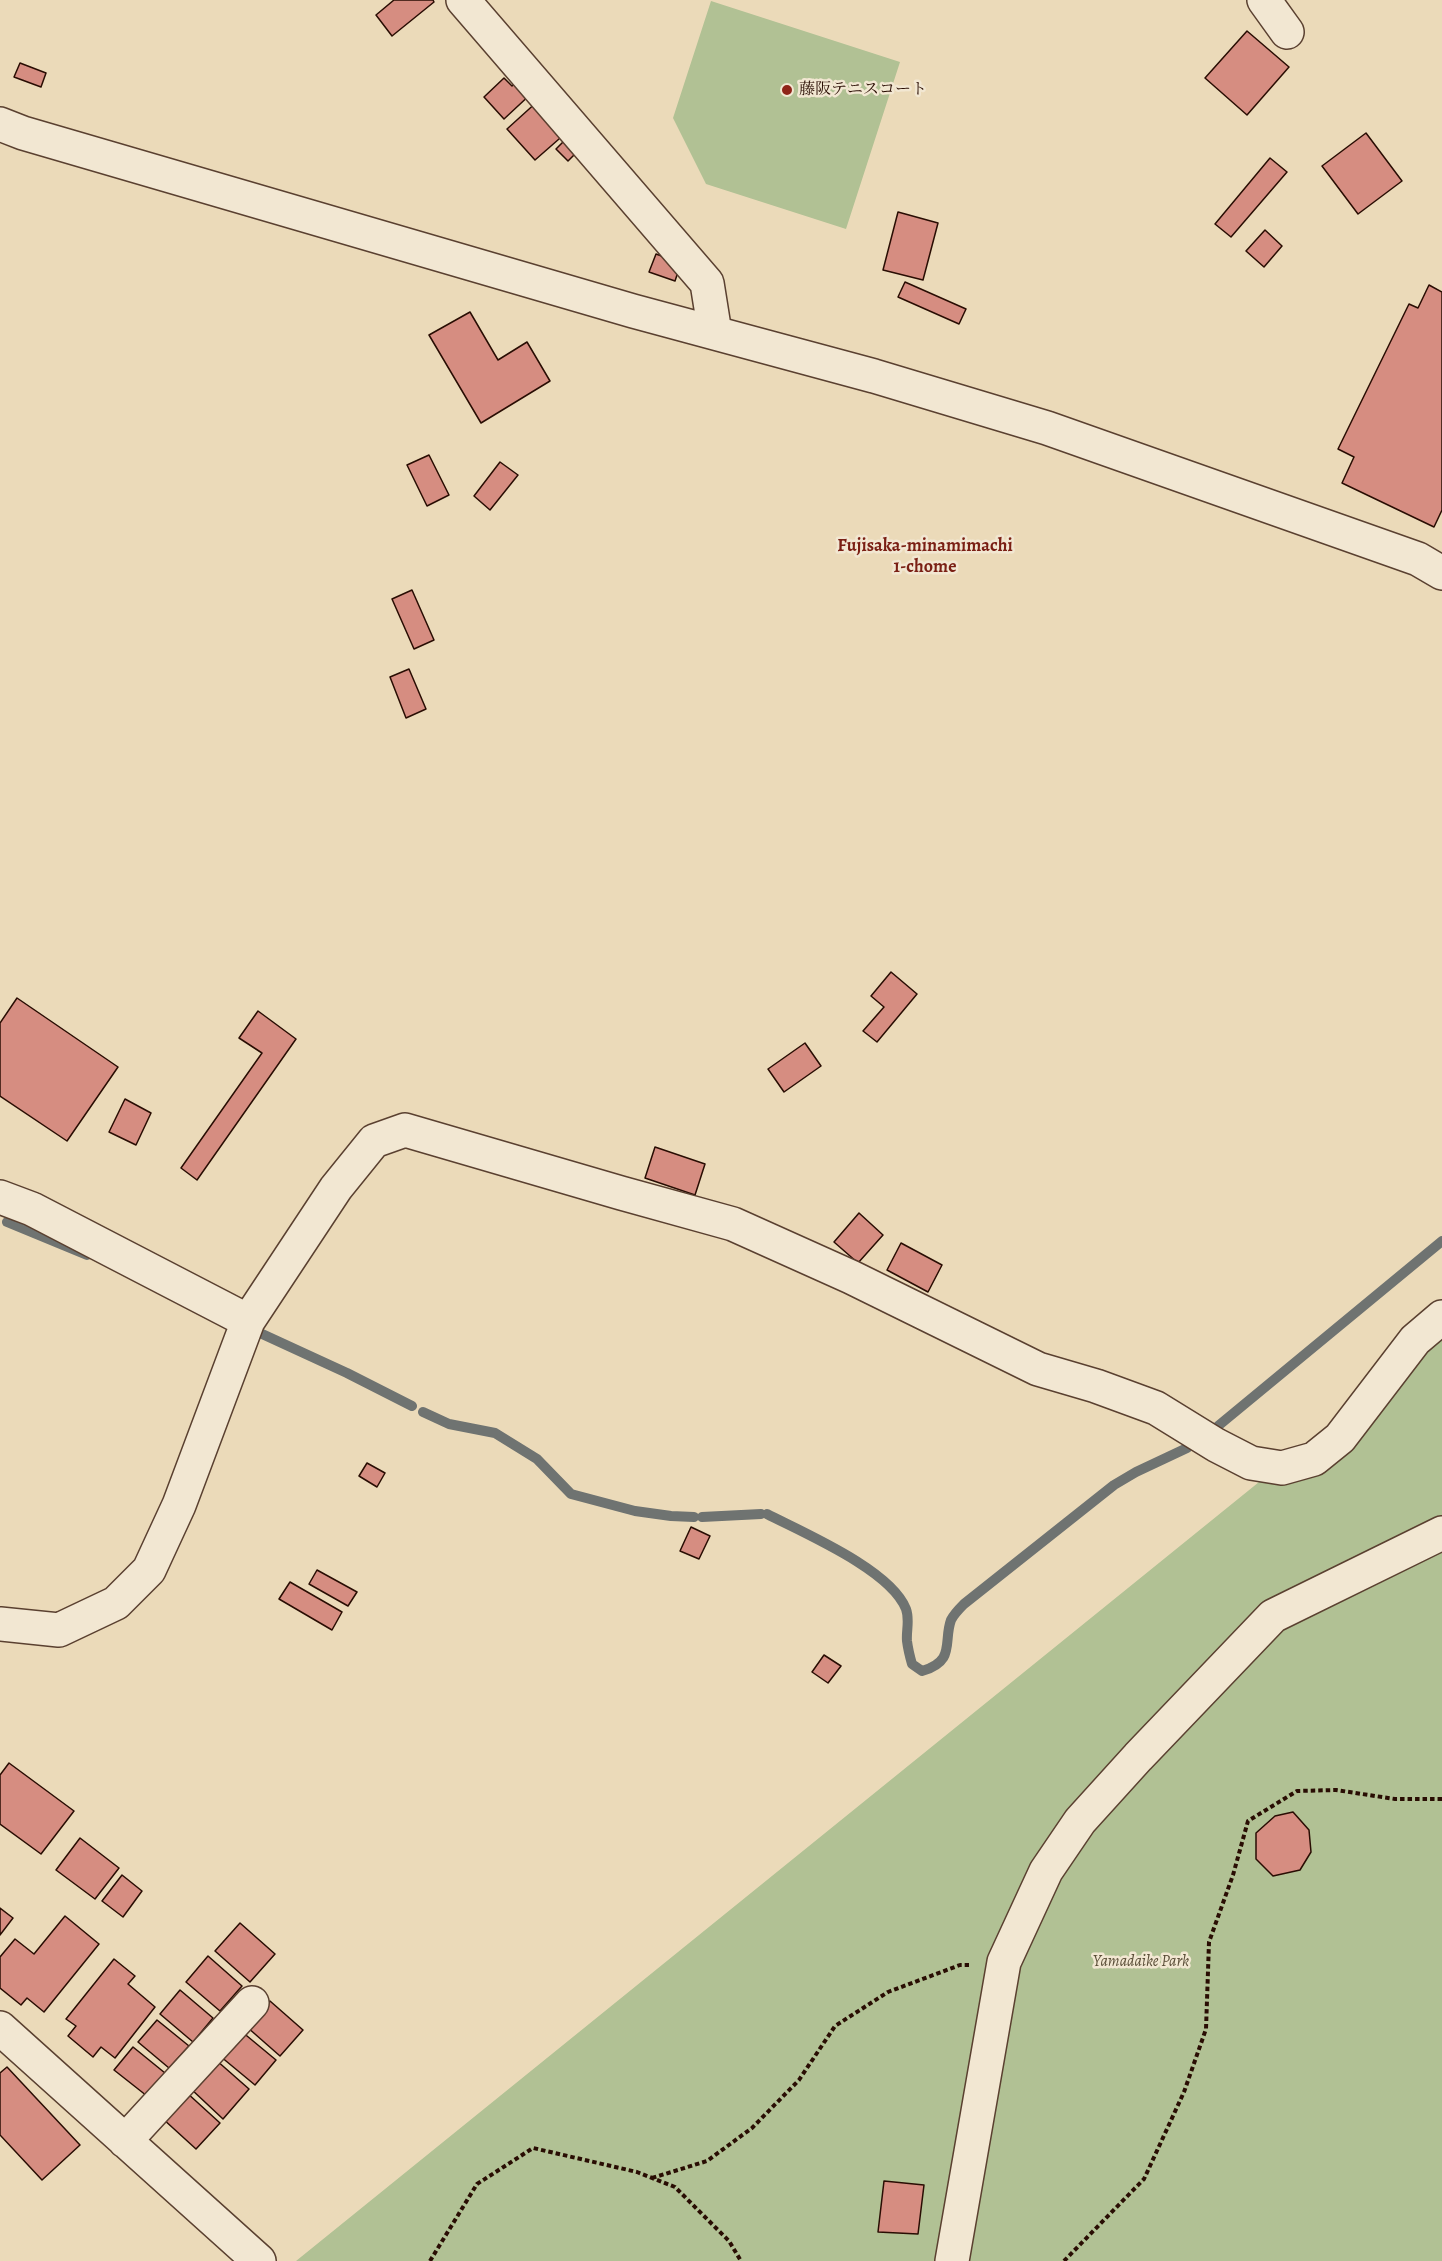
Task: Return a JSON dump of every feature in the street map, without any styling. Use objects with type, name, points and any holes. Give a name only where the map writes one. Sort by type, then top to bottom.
[{"type":"street","points":[[463,0],[707,283],[715,333]]},
{"type":"street","points":[[1264,0],[1287,32]]},
{"type":"street","points":[[0,124],[23,133],[633,311],[874,376],[1047,428],[1418,559],[1442,573]]},
{"type":"street","points":[[0,1624],[60,1630],[116,1603],[149,1570],[179,1505],[248,1321],[336,1188],[374,1140],[405,1130],[733,1224],[851,1277],[1038,1369],[1096,1386],[1156,1408],[1216,1445],[1251,1463],[1282,1468],[1314,1459],[1340,1438],[1415,1340],[1442,1317]]},
{"type":"street","points":[[0,1197],[32,1209],[248,1321]]},
{"type":"street","points":[[952,2261],[1004,1962],[1046,1871],[1080,1821],[1273,1616],[1442,1533]]},
{"type":"street","points":[[125,2141],[252,2003]]},
{"type":"street","points":[[0,2028],[259,2261]]},
{"type":"path","points":[[1064,2261],[1144,2179],[1184,2092],[1206,2029],[1209,1942],[1233,1875],[1248,1821],[1297,1791],[1336,1790],[1395,1799],[1442,1799]]},
{"type":"path","points":[[652,2178],[707,2161],[752,2128],[799,2080],[835,2026],[888,1992],[960,1965],[1004,1962]]},
{"type":"path","points":[[430,2261],[477,2184],[532,2148],[637,2172],[675,2187],[729,2241],[741,2261]]},
{"type":"green space","name":"藤阪テニスコート","points":[[711,1],[900,62],[846,229],[706,184],[673,118]]},
{"type":"green space","name":"Yamadaike Park","points":[[1442,1334],[1442,2261],[296,2261]]},
{"type":"building","points":[[394,0],[433,0],[434,2],[392,36],[376,15]]},
{"type":"building","points":[[1247,31],[1289,67],[1247,115],[1205,78]]},
{"type":"building","points":[[20,63],[46,73],[41,87],[14,77]]},
{"type":"building","points":[[504,78],[512,86],[520,78],[533,92],[504,119],[484,97]]},
{"type":"building","points":[[539,100],[567,132],[535,160],[507,129]]},
{"type":"building","points":[[1366,133],[1402,181],[1358,214],[1322,166]]},
{"type":"building","points":[[570,135],[582,147],[568,161],[556,149]]},
{"type":"building","points":[[1270,158],[1287,172],[1231,237],[1215,224]]},
{"type":"building","points":[[898,212],[938,223],[923,280],[883,270]]},
{"type":"building","points":[[1265,230],[1282,246],[1264,267],[1246,251]]},
{"type":"building","points":[[656,254],[681,263],[675,281],[649,272]]},
{"type":"building","points":[[905,282],[966,309],[959,324],[898,297]]},
{"type":"building","points":[[1429,285],[1442,292],[1442,510],[1434,527],[1342,483],[1354,457],[1338,449],[1409,304],[1418,308]]},
{"type":"building","points":[[470,312],[498,360],[527,342],[550,381],[481,423],[429,335]]},
{"type":"building","points":[[429,455],[449,495],[427,506],[407,465]]},
{"type":"building","points":[[500,462],[518,475],[490,510],[474,496]]},
{"type":"building","points":[[412,590],[434,640],[414,649],[392,599]]},
{"type":"building","points":[[409,669],[426,709],[406,718],[390,677]]},
{"type":"building","points":[[891,972],[917,994],[877,1042],[863,1031],[884,1007],[871,996]]},
{"type":"building","points":[[17,998],[118,1067],[67,1141],[0,1096],[0,1023]]},
{"type":"building","points":[[258,1011],[296,1039],[197,1180],[181,1168],[262,1053],[239,1038]]},
{"type":"building","points":[[805,1043],[821,1066],[784,1092],[768,1069]]},
{"type":"building","points":[[125,1099],[151,1113],[136,1145],[109,1132]]},
{"type":"building","points":[[655,1147],[705,1164],[695,1195],[645,1178]]},
{"type":"building","points":[[859,1213],[883,1235],[858,1263],[834,1242]]},
{"type":"building","points":[[901,1243],[942,1265],[928,1292],[887,1270]]},
{"type":"building","points":[[367,1463],[385,1473],[377,1487],[359,1476]]},
{"type":"building","points":[[691,1527],[710,1536],[699,1559],[680,1551]]},
{"type":"building","points":[[317,1570],[357,1592],[348,1606],[309,1584]]},
{"type":"building","points":[[290,1582],[342,1612],[332,1630],[279,1599]]},
{"type":"building","points":[[824,1655],[841,1666],[828,1683],[812,1672]]},
{"type":"building","points":[[9,1763],[74,1811],[41,1854],[0,1824],[0,1775]]},
{"type":"building","points":[[1293,1812],[1309,1830],[1311,1852],[1300,1870],[1273,1876],[1256,1859],[1256,1833],[1275,1816]]},
{"type":"building","points":[[80,1838],[119,1868],[95,1899],[56,1870]]},
{"type":"building","points":[[122,1875],[142,1891],[123,1917],[102,1901]]},
{"type":"building","points":[[0,1908],[13,1918],[0,1935]]},
{"type":"building","points":[[65,1916],[99,1944],[44,2012],[27,1998],[21,2005],[0,1988],[0,1957],[15,1939],[34,1954]]},
{"type":"building","points":[[240,1923],[275,1954],[250,1982],[215,1951]]},
{"type":"building","points":[[208,1956],[242,1986],[220,2011],[186,1982]]},
{"type":"building","points":[[114,1959],[135,1976],[128,1984],[155,2007],[115,2058],[101,2047],[93,2057],[68,2036],[76,2026],[66,2019]]},
{"type":"building","points":[[180,1990],[213,2018],[193,2042],[160,2014]]},
{"type":"building","points":[[270,2001],[303,2030],[280,2056],[247,2027]]},
{"type":"building","points":[[157,2020],[189,2046],[169,2068],[138,2042]]},
{"type":"building","points":[[241,2031],[276,2060],[255,2085],[220,2056]]},
{"type":"building","points":[[133,2047],[165,2073],[147,2096],[114,2070]]},
{"type":"building","points":[[216,2060],[249,2089],[223,2119],[190,2088]]},
{"type":"building","points":[[7,2067],[80,2145],[42,2180],[0,2135],[0,2073]]},
{"type":"building","points":[[186,2092],[220,2123],[196,2149],[162,2118]]},
{"type":"building","points":[[884,2181],[924,2185],[918,2234],[878,2232]]},
{"type":"waterway","points":[[7,1222],[87,1255]]},
{"type":"waterway","points":[[1218,1426],[1442,1241]]},
{"type":"waterway","points":[[260,1333],[412,1406]]},
{"type":"waterway","points":[[423,1412],[449,1424],[495,1433],[537,1459],[571,1494],[635,1511],[694,1517]]},
{"type":"waterway","points":[[767,1514],[845,1554],[883,1580],[897,1594],[907,1613],[907,1641],[912,1664],[922,1671],[933,1667],[944,1656],[951,1620],[964,1604],[1114,1485],[1187,1448]]},
{"type":"waterway","points":[[702,1517],[761,1514]]},
{"type":"place","name":"藤阪テニスコート","points":[[787,90]]},
{"type":"district","name":"Fujisaka-minamimachi 1-chome","points":[[925,557]]}]
